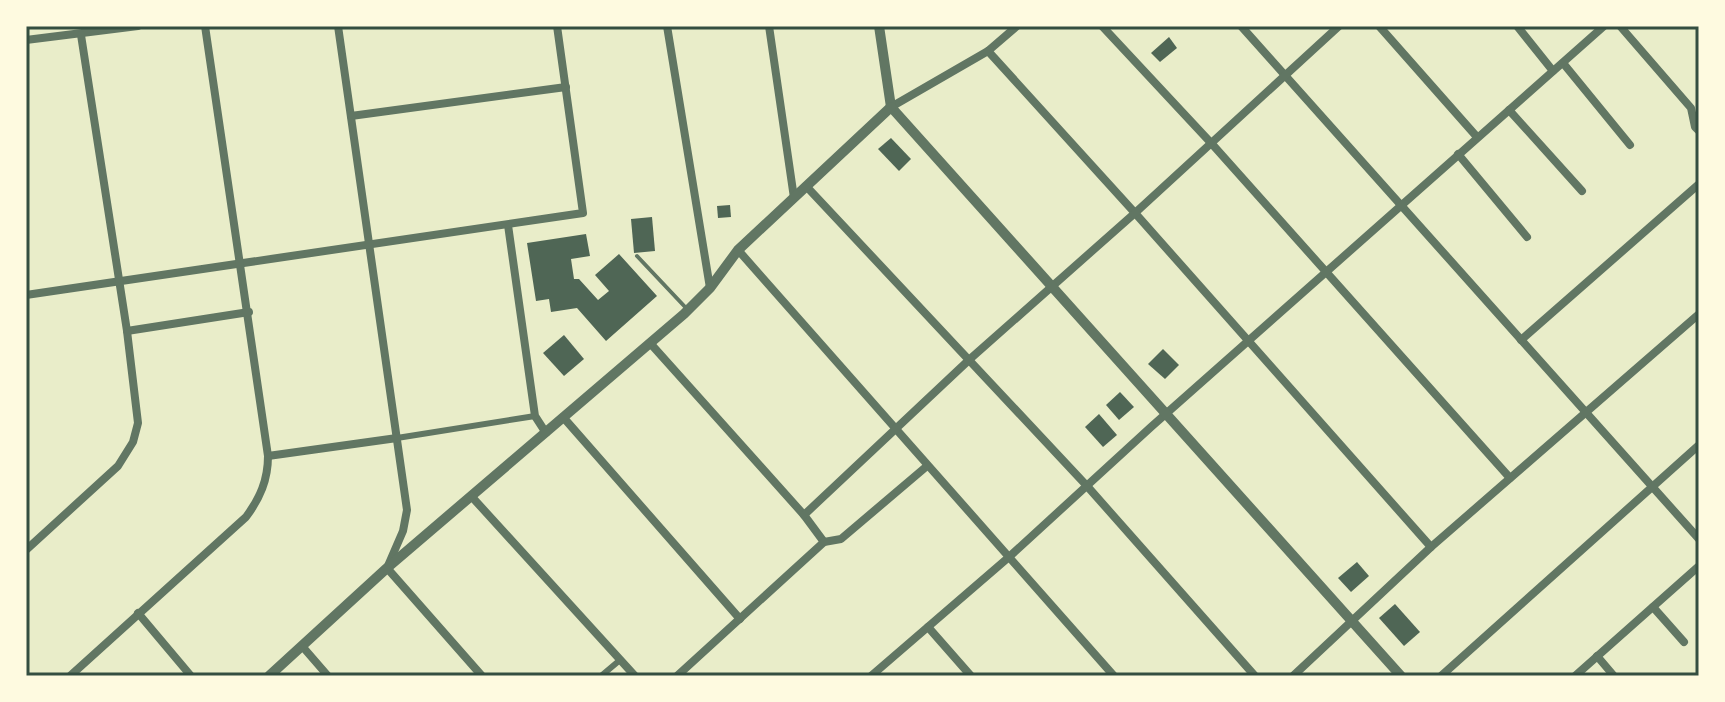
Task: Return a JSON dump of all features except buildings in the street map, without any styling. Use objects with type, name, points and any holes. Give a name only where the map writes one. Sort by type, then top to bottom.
[{"type":"street","points":[[26,40],[138,26]]},
{"type":"street","points":[[70,676],[246,517],[264,484],[268,456],[205,26]]},
{"type":"street","points":[[338,26],[407,510],[403,531],[387,568]]},
{"type":"street","points":[[26,295],[583,213],[557,26]]},
{"type":"street","points":[[667,26],[710,288]]},
{"type":"street","points":[[769,26],[794,198]]},
{"type":"street","points":[[879,26],[891,107],[1401,676]]},
{"type":"street","points":[[269,676],[387,568],[688,311],[710,288],[738,250],[891,107],[988,51],[1017,26]]},
{"type":"street","points":[[1102,26],[1212,144],[1510,478]]},
{"type":"street","points":[[1241,26],[1699,539]]},
{"type":"street","points":[[804,515],[970,359],[1212,144],[1339,26]]},
{"type":"street","points":[[1379,26],[1477,137]]},
{"type":"street","points":[[1517,26],[1553,71]]},
{"type":"street","points":[[871,676],[1009,557],[1604,26]]},
{"type":"street","points":[[1620,26],[1691,108],[1695,127],[1699,131]]},
{"type":"street","points":[[26,550],[118,466],[133,442],[138,423],[127,331],[81,35]]},
{"type":"street","points":[[988,51],[1431,547]]},
{"type":"street","points":[[1563,63],[1630,145]]},
{"type":"street","points":[[351,116],[566,87]]},
{"type":"street","points":[[1509,110],[1582,191]]},
{"type":"street","points":[[1458,154],[1527,237]]},
{"type":"street","points":[[1521,340],[1699,184]]},
{"type":"street","points":[[806,186],[1087,486],[1255,676]]},
{"type":"street","points":[[508,225],[535,416],[546,433]]},
{"type":"street","points":[[738,250],[1114,676]]},
{"type":"street","points":[[127,331],[249,312]]},
{"type":"street","points":[[1293,676],[1431,547],[1699,314]]},
{"type":"street","points":[[650,343],[804,515],[824,542]]},
{"type":"street","points":[[268,456],[535,416]]},
{"type":"street","points":[[563,417],[740,619]]},
{"type":"street","points":[[1441,676],[1699,445]]},
{"type":"street","points":[[677,676],[824,542],[841,539],[927,466]]},
{"type":"street","points":[[472,497],[635,676]]},
{"type":"street","points":[[1575,676],[1699,566]]},
{"type":"street","points":[[387,568],[482,676]]},
{"type":"street","points":[[1653,607],[1684,642]]},
{"type":"street","points":[[138,613],[191,676]]},
{"type":"street","points":[[928,627],[971,676]]},
{"type":"street","points":[[302,646],[328,676]]},
{"type":"street","points":[[1597,656],[1614,676]]},
{"type":"street","points":[[601,676],[620,660]]},
{"type":"lane","points":[[637,256],[688,311]]}]
